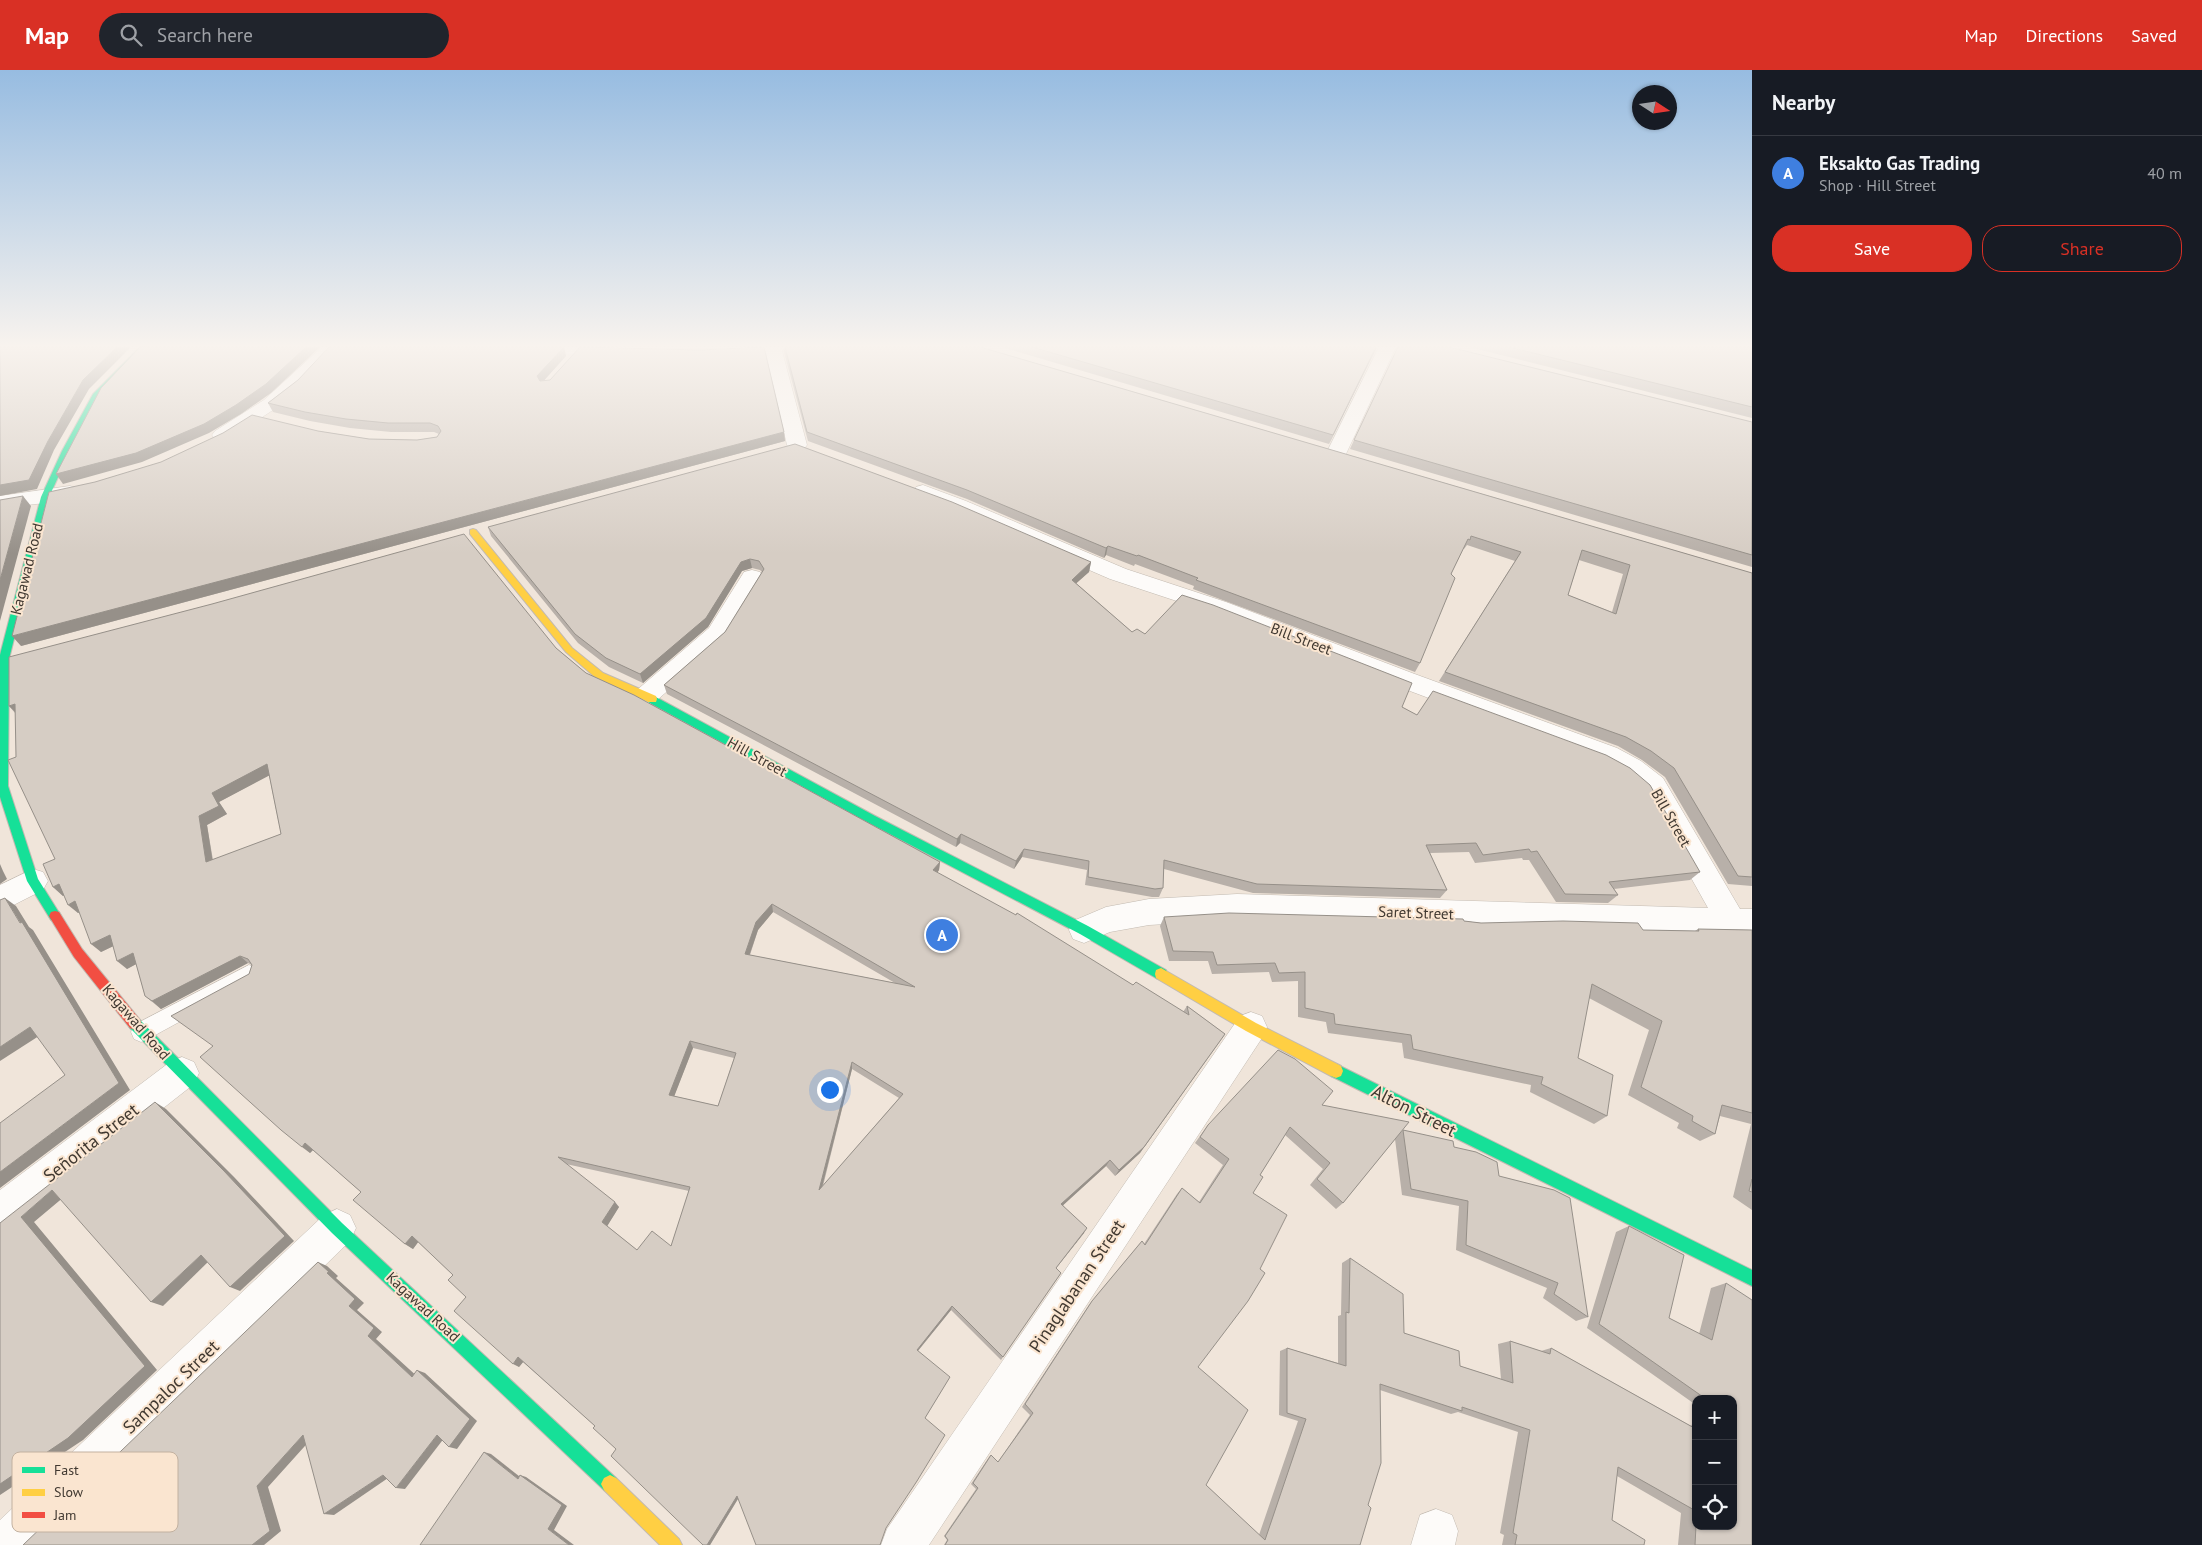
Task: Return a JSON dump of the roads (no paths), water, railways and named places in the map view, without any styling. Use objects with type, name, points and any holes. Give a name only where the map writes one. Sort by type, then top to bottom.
[{"type":"street","name":"Kagawad Road","points":[[85,416],[66,451],[45,498],[2,660],[2,786],[34,882],[78,953],[141,1032],[336,1228],[516,1394],[673,1545]]},
{"type":"street","points":[[204,447],[251,416]]},
{"type":"street","points":[[259,416],[276,422]]},
{"type":"street","points":[[789,416],[796,449]]},
{"type":"street","points":[[1336,454],[1355,416]]},
{"type":"street","name":"Bill Street","points":[[905,485],[959,505],[1118,574],[1218,607],[1403,679],[1608,755],[1632,768],[1653,786],[1742,922]]},
{"type":"street","points":[[0,502],[45,498],[90,487]]},
{"type":"street","name":"Hill Street","points":[[473,532],[569,650],[599,675],[646,696],[871,819],[1084,930]]},
{"type":"street","points":[[646,696],[717,634],[752,576]]},
{"type":"street","points":[[2,660],[32,652]]},
{"type":"street","points":[[0,899],[34,882]]},
{"type":"street","name":"Saret Street","points":[[1084,930],[1106,920],[1149,912],[1237,907],[1742,922]]},
{"type":"street","name":"Alton Street","points":[[1084,930],[1251,1027],[1397,1103],[1752,1278]]},
{"type":"street","name":"Pinaglabanan Street","points":[[903,1545],[1251,1027]]},
{"type":"street","name":"Señorita Street","points":[[0,1213],[182,1073]]},
{"type":"street","name":"Sampaloc Street","points":[[103,1452],[336,1228]]},
{"type":"street","name":"Sampaloc Street","points":[[6,1545],[20,1532]]},
{"type":"lane","points":[[141,1032],[249,974]]},
{"type":"place","name":"Eksakto Gas Trading","points":[[942,935]]}]
